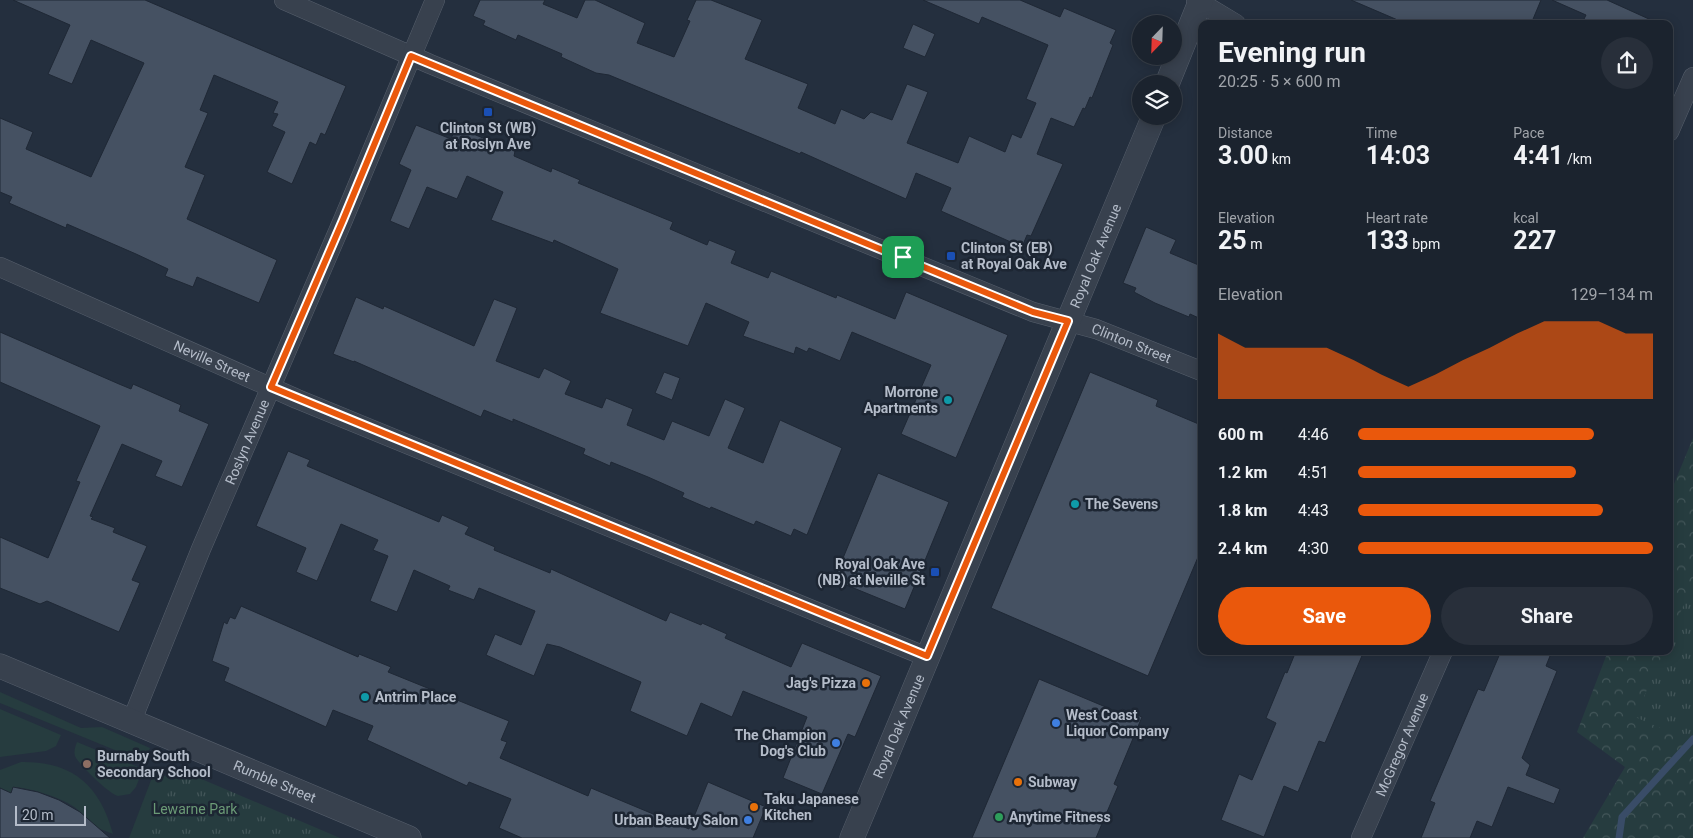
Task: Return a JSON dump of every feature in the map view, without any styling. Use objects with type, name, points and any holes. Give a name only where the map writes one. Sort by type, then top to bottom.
[{"type":"street","name":"Clinton Street","points":[[284,0],[411,56],[1033,312],[1096,329],[1198,370]]},
{"type":"street","name":"Roslyn Avenue","points":[[132,720],[201,549],[343,220],[434,0]]},
{"type":"street","points":[[1170,75],[1199,1],[1230,20]]},
{"type":"street","points":[[1673,123],[1693,77]]},
{"type":"street","name":"Royal Oak Avenue","points":[[852,838],[1150,125]]},
{"type":"street","name":"Neville Street","points":[[0,267],[271,387],[927,656]]},
{"type":"street","name":"McGregor Avenue","points":[[1361,838],[1441,655]]},
{"type":"street","name":"Rumble Street","points":[[0,666],[410,838]]},
{"type":"green space","points":[[1693,438],[1693,838],[1583,838],[1625,767],[1577,732],[1606,655],[1673,655],[1673,486]]},
{"type":"green space","points":[[1693,583],[1693,742],[1635,717],[1662,655],[1673,655],[1673,630]]},
{"type":"green space","points":[[0,692],[81,728],[102,727],[150,748],[144,762],[0,703]]},
{"type":"green space","points":[[0,709],[61,735],[56,746],[46,751],[0,757]]},
{"type":"green space","points":[[77,742],[143,769],[136,787],[130,794],[118,796],[102,785],[75,756]]},
{"type":"green space","points":[[21,762],[55,766],[69,771],[81,779],[92,789],[100,802],[113,834],[85,823],[80,812],[75,807],[59,799],[21,788],[14,787],[11,793],[0,788],[0,770]]},
{"type":"green space","name":"Lewarne Park","points":[[178,769],[340,838],[149,838]]},
{"type":"green space","name":"Lewarne Park","points":[[153,775],[165,776],[316,838],[129,838]]},
{"type":"building","points":[[13,0],[145,0],[346,86],[325,135],[321,133],[316,145],[310,142],[292,184],[267,172],[285,132],[272,126],[278,114],[273,113],[278,102],[214,75],[200,110],[208,113],[185,167],[205,175],[187,219],[277,260],[259,303],[197,277],[193,287],[165,276],[168,269],[67,224],[66,228],[9,203],[12,197],[0,192],[0,118],[33,132],[26,149],[91,177],[144,63],[91,40],[72,84],[48,74],[70,25]]},
{"type":"building","points":[[480,0],[545,0],[543,4],[577,18],[585,0],[595,0],[645,23],[637,43],[674,57],[690,21],[687,20],[696,0],[711,0],[762,20],[745,59],[808,84],[798,108],[835,124],[841,109],[864,119],[871,112],[892,120],[907,84],[928,92],[907,143],[958,163],[969,136],[1005,152],[1012,134],[1021,138],[1036,103],[1026,99],[1048,45],[982,17],[979,24],[923,0],[1020,0],[1060,17],[1064,8],[1116,30],[1110,43],[1113,45],[1092,98],[1090,97],[1085,109],[1083,108],[1074,127],[1051,118],[1037,154],[1063,164],[1031,236],[1027,235],[1022,247],[941,211],[951,188],[916,173],[906,199],[801,152],[800,154],[609,75],[596,73],[561,57],[562,54],[518,35],[516,40],[483,25],[485,21],[473,16]]},
{"type":"building","points":[[1351,0],[1541,0],[1533,20],[1398,20]]},
{"type":"building","points":[[1552,0],[1607,0],[1651,20],[1586,20],[1584,19],[1586,15]]},
{"type":"building","points":[[913,24],[935,34],[925,57],[903,48]]},
{"type":"building","points":[[416,125],[451,139],[456,127],[515,151],[514,156],[551,172],[552,168],[580,180],[578,183],[673,222],[670,229],[707,245],[709,240],[736,251],[731,263],[768,278],[771,271],[836,298],[837,295],[895,319],[906,292],[1008,335],[956,458],[901,434],[931,365],[852,332],[840,361],[809,348],[807,352],[796,347],[794,354],[743,336],[749,322],[706,303],[688,346],[600,313],[618,269],[554,240],[553,243],[491,220],[503,192],[467,176],[457,199],[427,187],[409,229],[390,221],[411,170],[399,164]]},
{"type":"building","points":[[1146,227],[1176,240],[1170,253],[1198,265],[1198,318],[1190,314],[1189,317],[1155,303],[1134,292],[1136,288],[1123,283]]},
{"type":"building","points":[[356,297],[383,309],[384,306],[474,346],[494,299],[517,308],[496,361],[539,378],[544,368],[571,381],[565,394],[602,408],[606,398],[633,409],[627,425],[664,440],[672,421],[709,436],[725,399],[745,408],[728,448],[763,463],[780,420],[842,448],[807,535],[794,529],[791,536],[756,521],[754,525],[711,507],[710,509],[682,497],[684,493],[611,462],[610,466],[583,454],[585,449],[513,419],[513,422],[484,410],[481,417],[354,361],[333,354]]},
{"type":"building","points":[[0,332],[131,389],[133,384],[181,405],[179,411],[209,424],[182,487],[155,476],[162,461],[122,444],[90,516],[93,517],[91,519],[115,528],[113,532],[147,546],[132,580],[140,583],[119,632],[47,601],[40,604],[0,588],[0,537],[48,558],[80,482],[76,481],[100,426],[0,382]]},
{"type":"building","points":[[664,372],[680,378],[672,400],[655,393]]},
{"type":"building","points":[[1090,372],[1158,400],[1156,406],[1198,424],[1198,557],[1148,676],[991,608]]},
{"type":"building","points":[[288,451],[310,460],[307,466],[439,522],[442,515],[469,527],[465,534],[495,547],[494,550],[550,573],[551,569],[666,621],[670,612],[701,625],[702,623],[727,634],[725,638],[791,667],[802,643],[881,676],[855,737],[848,734],[822,794],[783,778],[807,717],[743,691],[732,717],[701,703],[687,736],[630,711],[641,682],[560,647],[547,644],[534,676],[486,655],[495,634],[521,645],[535,611],[479,588],[474,600],[448,590],[450,586],[414,570],[397,612],[370,601],[388,556],[373,550],[378,540],[341,524],[317,581],[296,572],[306,548],[256,526]]},
{"type":"building","points":[[878,473],[949,502],[905,609],[834,580]]},
{"type":"building","name":"Antrim Place","points":[[241,606],[358,657],[359,654],[391,667],[388,672],[509,721],[501,740],[507,742],[500,758],[588,796],[591,788],[689,829],[708,782],[766,807],[753,838],[522,838],[499,828],[511,799],[469,782],[467,786],[367,740],[373,726],[333,710],[326,727],[224,681],[229,668],[212,661],[224,622],[227,624],[230,617],[235,619]]},
{"type":"building","points":[[1294,655],[1362,655],[1325,743],[1319,741],[1298,792],[1284,786],[1264,837],[1221,820],[1239,774],[1252,780],[1276,723],[1266,718],[1285,672],[1287,673]]},
{"type":"building","points":[[1499,655],[1550,655],[1546,666],[1557,671],[1522,758],[1530,765],[1526,775],[1560,789],[1554,804],[1508,787],[1492,827],[1477,821],[1470,838],[1421,838],[1435,803],[1430,801],[1478,689],[1484,691]]},
{"type":"building","points":[[1039,679],[1120,713],[1122,709],[1142,717],[1114,784],[1118,786],[1096,838],[972,838]]},
{"type":"building","points":[[13,787],[38,792],[59,800],[80,812],[110,838],[0,838],[0,788],[11,793]]},
{"type":"waterway","points":[[1619,838],[1622,817],[1693,739]]},
{"type":"place","name":"Clinton St (WB) at Roslyn Ave","points":[[488,112]]},
{"type":"place","name":"Clinton St (EB) at Royal Oak Ave","points":[[951,256]]},
{"type":"place","name":"Morrone Apartments","points":[[948,400]]},
{"type":"place","name":"The Sevens","points":[[1075,504]]},
{"type":"place","name":"Royal Oak Ave (NB) at Neville St","points":[[935,572]]},
{"type":"place","name":"Jag's Pizza","points":[[866,683]]},
{"type":"place","name":"Antrim Place","points":[[365,697]]},
{"type":"place","name":"West Coast Liquor Company","points":[[1056,723]]},
{"type":"place","name":"The Champion Dog's Club","points":[[836,743]]},
{"type":"place","name":"Burnaby South Secondary School","points":[[87,764]]},
{"type":"place","name":"Subway","points":[[1018,782]]},
{"type":"place","name":"Taku Japanese Kitchen","points":[[754,807]]},
{"type":"place","name":"Anytime Fitness","points":[[999,817]]},
{"type":"place","name":"Urban Beauty Salon","points":[[748,820]]},
{"type":"route","points":[[411,56],[903,257],[1033,312],[1068,321],[927,656],[271,387],[411,56]]}]
